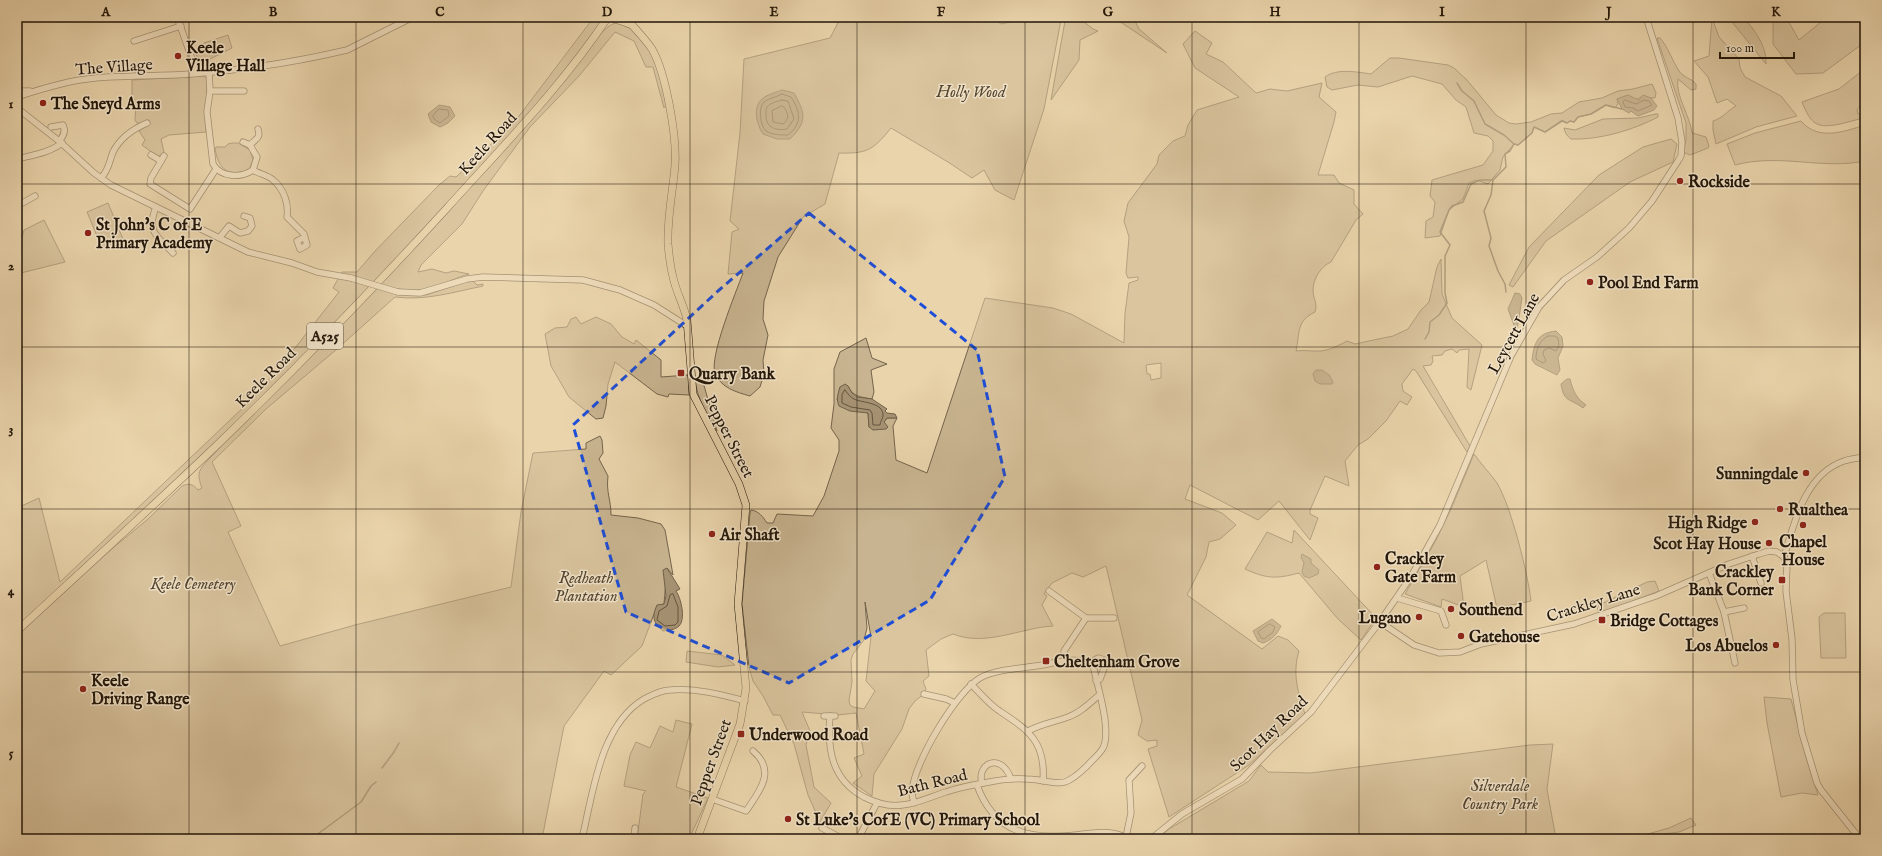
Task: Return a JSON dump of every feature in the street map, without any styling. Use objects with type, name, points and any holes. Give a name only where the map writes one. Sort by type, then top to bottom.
[{"type":"main road","name":"Pepper Street","points":[[608,17],[632,25]]},
{"type":"main road","name":"Keele Road","points":[[17,631],[211,450],[351,310],[523,124],[593,40],[608,17]]},
{"type":"main road","name":"Pepper Street","points":[[625,17],[646,40],[653,51],[662,75],[671,117],[675,151],[669,221],[669,256],[673,277],[685,309],[693,394],[739,484],[746,506],[738,604],[746,678],[744,701],[740,724],[697,839]]},
{"type":"street","points":[[177,17],[197,73]]},
{"type":"street","name":"The Village","points":[[17,98],[34,91],[70,82],[95,78],[209,72],[298,60],[347,50],[413,17]]},
{"type":"street","name":"Leycett Lane","points":[[1381,621],[1397,598],[1440,525],[1511,356],[1539,307],[1564,280],[1597,257],[1629,228],[1664,184],[1681,156],[1682,142],[1678,118],[1646,17]]},
{"type":"street","points":[[134,41],[181,26]]},
{"type":"street","points":[[209,72],[210,91],[207,112],[213,164],[216,169],[220,172],[238,176],[246,175],[254,170],[256,157],[250,145],[243,142]]},
{"type":"street","name":"The Village","points":[[17,91],[34,91]]},
{"type":"street","points":[[210,91],[244,91]]},
{"type":"street","points":[[17,108],[61,142],[101,178],[111,185],[248,252],[292,263],[317,272],[350,278],[398,292],[420,294],[467,279],[583,280],[620,290],[654,305],[687,326]]},
{"type":"street","points":[[17,159],[56,148],[61,142],[65,133],[65,123],[51,127]]},
{"type":"street","points":[[101,178],[107,172],[116,146],[132,130],[147,123]]},
{"type":"street","points":[[250,145],[258,140],[260,135],[258,129]]},
{"type":"street","points":[[151,155],[162,158],[151,178],[150,184],[190,209],[216,169]]},
{"type":"street","points":[[254,170],[273,180],[289,206],[287,217],[305,237]]},
{"type":"street","points":[[17,206],[35,196]]},
{"type":"street","points":[[156,208],[152,219],[152,229],[173,253]]},
{"type":"street","points":[[220,237],[229,226],[240,232],[248,231],[252,226],[250,218],[244,216]]},
{"type":"street","points":[[1860,839],[1826,798],[1817,783],[1802,733],[1793,680],[1792,639],[1786,591],[1787,564],[1784,557],[1802,504],[1818,479],[1832,467],[1843,461],[1865,457]]},
{"type":"street","name":"Crackley Lane","points":[[1381,621],[1414,645],[1439,653],[1460,652],[1481,644],[1574,624],[1656,596],[1709,573],[1768,551],[1777,552],[1784,557]]},
{"type":"street","points":[[1752,556],[1761,583]]},
{"type":"street","points":[[1709,573],[1724,612],[1735,663]]},
{"type":"street","points":[[1049,591],[1086,618],[1114,618]]},
{"type":"street","points":[[1397,598],[1441,611],[1446,625]]},
{"type":"street","points":[[1724,612],[1744,608]]},
{"type":"street","points":[[1064,662],[1064,651],[1086,618]]},
{"type":"street","name":"Scot Hay Road","points":[[1150,839],[1182,814],[1242,779],[1270,750],[1306,718],[1381,621]]},
{"type":"street","points":[[914,803],[912,792],[921,762],[955,703],[971,684],[981,677],[1064,662],[1084,660],[1092,664],[1098,658],[1105,660],[1106,663],[1100,679],[1096,681]]},
{"type":"street","name":"Bath Road","points":[[830,716],[828,733],[831,754],[838,773],[851,789],[877,803],[898,806],[914,803],[948,791],[1011,779],[1043,781],[1054,784],[1073,779],[1102,749],[1106,740],[1107,728],[1092,664]]},
{"type":"street","points":[[971,684],[997,709],[1028,731],[1041,752],[1043,759],[1043,781]]},
{"type":"street","points":[[582,839],[605,748],[621,719],[636,704],[652,695],[669,690],[708,691],[744,701]]},
{"type":"street","points":[[924,694],[946,698],[955,703]]},
{"type":"street","points":[[1028,731],[1042,723],[1069,717],[1082,709],[1099,695]]},
{"type":"street","points":[[712,799],[746,811],[762,788],[764,780],[764,768],[759,756],[753,751]]},
{"type":"street","name":"Bath Road","points":[[979,784],[983,770],[988,764],[996,762],[1003,765],[1008,771],[1011,779]]},
{"type":"street","points":[[979,784],[981,798],[1003,824],[1025,834],[1058,838],[1101,832],[1127,838],[1131,813],[1129,780],[1142,766]]},
{"type":"street","points":[[858,839],[877,803]]},
{"type":"street","points":[[822,828],[843,839]]},
{"type":"highlighted area","points":[[809,213],[977,350],[1005,477],[930,600],[789,683],[626,612],[573,425],[718,291]]},
{"type":"green space","points":[[594,17],[604,17],[581,49],[531,112],[451,201],[258,401],[115,537],[17,626],[17,508],[39,498],[60,582],[249,402],[280,367],[339,292],[333,288],[342,272],[357,272],[375,251],[439,185],[450,176],[456,177],[513,124]]},
{"type":"green space","name":"Holly Wood","points":[[809,17],[991,17],[1001,24],[1029,18],[1061,20],[1044,109],[1014,200],[995,190],[984,170],[972,178],[891,128],[880,141],[870,149],[857,152],[839,153],[825,204],[803,217],[778,257],[764,301],[763,319],[768,335],[763,360],[764,374],[760,387],[750,396],[734,391],[725,386],[715,373],[714,365],[719,339],[743,273],[728,274],[732,232],[739,229],[730,221],[740,133],[744,59],[830,38],[840,19],[820,21]]},
{"type":"green space","points":[[1113,17],[1133,17],[1139,29],[1167,53]]},
{"type":"green space","points":[[1728,17],[1743,17],[1762,44],[1766,57],[1766,64]]},
{"type":"green space","points":[[1780,17],[1786,17],[1799,40],[1821,22],[1821,17],[1865,17],[1865,42],[1823,73],[1796,74],[1773,44],[1773,22]]},
{"type":"green space","points":[[1712,18],[1719,37],[1739,59],[1740,68],[1745,77],[1781,96],[1797,116],[1756,127],[1716,144],[1713,121],[1720,118],[1736,106],[1727,99],[1717,103],[1708,77],[1694,61],[1709,56]]},
{"type":"green space","points":[[1065,21],[1084,22],[1098,31],[1080,40],[1079,60],[1051,100]]},
{"type":"green space","points":[[616,23],[628,28],[638,35],[646,45],[657,68],[667,105],[664,108],[653,67],[646,67],[634,41],[615,32],[579,76],[530,127],[483,191],[462,224],[421,265],[418,272],[432,269],[446,273],[454,271],[469,274],[426,289],[399,289],[397,294],[426,295],[472,280],[477,285],[483,284],[483,286],[428,297],[395,297],[337,349],[266,409],[212,462],[241,526],[228,532],[280,646],[355,625],[511,587],[521,512],[533,453],[586,449],[586,443],[600,436],[602,440],[603,453],[599,459],[608,476],[611,515],[638,518],[661,524],[665,530],[673,575],[667,568],[664,604],[657,606],[642,646],[611,675],[604,671],[564,726],[542,839],[17,839],[17,635],[114,547],[148,519],[182,486],[191,485],[198,490],[202,488],[199,475],[206,462],[582,59],[602,33],[611,25]]},
{"type":"green space","points":[[1195,31],[1212,43],[1206,54],[1223,62],[1256,93],[1270,89],[1287,91],[1322,83],[1319,97],[1336,112],[1318,175],[1334,175],[1339,183],[1354,190],[1354,204],[1363,214],[1356,220],[1331,262],[1321,270],[1316,277],[1313,286],[1316,306],[1315,312],[1305,319],[1300,328],[1296,351],[1324,351],[1347,341],[1355,344],[1393,336],[1408,329],[1421,310],[1429,302],[1437,267],[1441,259],[1442,294],[1452,318],[1482,345],[1471,390],[1467,387],[1469,349],[1459,350],[1457,353],[1452,349],[1445,351],[1442,355],[1432,356],[1433,361],[1431,365],[1423,366],[1470,446],[1467,452],[1416,371],[1413,369],[1402,384],[1403,391],[1412,397],[1407,405],[1400,401],[1386,421],[1368,439],[1358,445],[1345,461],[1349,486],[1325,476],[1310,510],[1310,514],[1318,518],[1310,540],[1279,501],[1258,520],[1190,485],[1185,499],[1222,513],[1236,525],[1220,539],[1209,542],[1206,557],[1187,595],[1262,649],[1278,636],[1288,640],[1299,651],[1296,675],[1298,691],[1305,714],[1249,765],[1169,817],[1148,749],[1157,746],[1157,740],[1147,741],[1138,735],[1142,720],[1106,566],[1083,577],[1072,573],[1052,583],[1044,594],[1047,596],[1042,605],[1053,626],[1041,627],[990,638],[977,639],[953,634],[941,639],[926,650],[929,676],[923,681],[926,689],[924,694],[915,701],[909,709],[902,729],[874,774],[872,796],[853,783],[862,776],[854,758],[864,754],[856,713],[838,715],[802,712],[810,731],[806,745],[814,787],[831,803],[820,822],[808,795],[794,744],[780,715],[773,715],[753,681],[749,667],[742,604],[751,510],[759,513],[767,523],[773,523],[777,514],[813,516],[824,496],[839,451],[839,440],[831,428],[834,404],[834,369],[840,352],[866,338],[872,358],[887,364],[871,370],[874,392],[872,399],[855,394],[848,386],[840,387],[837,400],[868,413],[869,427],[884,422],[887,418],[897,418],[893,426],[896,460],[927,473],[985,298],[1053,308],[1071,314],[1124,343],[1125,313],[1129,283],[1138,280],[1138,277],[1128,278],[1126,273],[1129,237],[1124,221],[1128,203],[1157,164],[1159,155],[1173,141],[1185,136],[1188,125],[1197,110],[1239,97],[1195,68],[1183,44]],"holes":[[[1161,363],[1161,378],[1151,380],[1150,374],[1147,374],[1146,365]],[[865,602],[871,637],[866,681],[875,691],[864,709],[853,707],[850,705],[849,700],[852,682],[851,660],[853,654],[864,640],[867,628]]]},
{"type":"green space","points":[[228,35],[232,48],[202,63],[198,63],[196,52],[204,43]]},
{"type":"green space","points":[[1657,38],[1660,38],[1668,49],[1679,71],[1696,84],[1696,89],[1691,90],[1678,79],[1679,92],[1689,119],[1692,133],[1706,137],[1709,146],[1708,148],[1690,155],[1683,152],[1686,140],[1686,123]]},
{"type":"green space","points":[[1390,58],[1448,65],[1454,68],[1467,80],[1496,115],[1509,123],[1516,124],[1531,122],[1551,114],[1562,113],[1579,102],[1602,98],[1618,91],[1652,84],[1656,93],[1655,98],[1641,97],[1636,100],[1628,95],[1617,99],[1618,104],[1615,108],[1605,105],[1591,114],[1578,117],[1574,122],[1570,121],[1567,123],[1562,120],[1545,132],[1534,127],[1532,133],[1518,145],[1514,144],[1503,157],[1500,170],[1488,184],[1476,180],[1469,183],[1463,199],[1449,210],[1440,236],[1425,238],[1426,221],[1433,217],[1435,202],[1430,196],[1432,180],[1483,165],[1493,151],[1493,141],[1488,136],[1474,133],[1466,107],[1456,100],[1442,84],[1412,76],[1378,87],[1358,85],[1332,90],[1327,87],[1325,77],[1330,74],[1347,71],[1371,74]]},
{"type":"green space","points":[[1862,71],[1866,92],[1861,105],[1857,110],[1858,114],[1865,114],[1865,117],[1840,124],[1825,126],[1815,123],[1808,115],[1802,102],[1839,89]]},
{"type":"green space","points":[[204,76],[207,79],[206,132],[169,135],[161,139],[164,152],[158,157],[142,145],[145,140],[139,131],[148,125],[137,123],[135,120],[136,104],[134,99],[132,99],[132,80]]},
{"type":"green space","points":[[1658,114],[1658,117],[1638,126],[1593,138],[1571,139],[1566,134],[1564,128],[1575,130],[1603,119],[1638,118]]},
{"type":"green space","points":[[1801,121],[1815,131],[1823,133],[1840,132],[1865,125],[1865,161],[1833,164],[1768,161],[1735,165],[1727,144],[1755,133]]},
{"type":"green space","points":[[1671,139],[1677,144],[1673,162],[1630,182],[1546,241],[1513,287],[1509,285],[1529,247],[1599,175],[1643,147]]},
{"type":"green space","points":[[232,143],[238,143],[250,150],[253,160],[249,170],[235,173],[222,167],[215,149],[216,147],[225,147]]},
{"type":"green space","points":[[108,203],[123,239],[102,248],[87,212]]},
{"type":"green space","points":[[44,220],[65,262],[17,274],[17,241],[22,238],[24,230]]},
{"type":"green space","points":[[576,317],[581,324],[596,317],[611,324],[622,337],[634,344],[636,340],[661,360],[661,377],[688,375],[689,395],[669,394],[668,397],[657,394],[615,362],[608,384],[606,406],[603,418],[596,419],[569,397],[551,366],[545,334],[555,328],[567,327],[571,319]]},
{"type":"green space","points":[[701,375],[717,431],[703,407],[696,388],[695,381]]},
{"type":"green space","points":[[1474,454],[1497,483],[1508,507],[1523,558],[1531,601],[1497,608],[1486,560],[1460,576],[1464,607],[1442,599],[1441,607],[1405,594],[1435,542],[1451,509]]},
{"type":"green space","points":[[1294,530],[1376,618],[1361,640],[1338,619],[1299,573],[1272,577],[1259,575],[1245,569],[1267,532],[1292,543]]},
{"type":"green space","points":[[1655,581],[1659,591],[1599,614],[1597,606],[1647,582]]},
{"type":"green space","points":[[1824,613],[1845,613],[1846,658],[1821,658],[1819,617]]},
{"type":"green space","points":[[687,651],[722,655],[735,665],[718,667],[686,662]]},
{"type":"green space","points":[[1764,697],[1791,699],[1806,757],[1818,795],[1802,793],[1781,797],[1767,723]]},
{"type":"green space","points":[[676,720],[692,724],[676,787],[708,798],[689,839],[637,839],[643,794],[646,791],[624,786],[630,755],[636,742],[650,748],[660,726],[673,732]]},
{"type":"green space","name":"Silverdale Country Park","points":[[1553,744],[1547,789],[1556,839],[1157,839],[1169,829],[1249,781],[1261,765],[1268,772],[1311,773],[1530,745]]},
{"type":"green space","points":[[1691,818],[1696,825],[1679,832],[1663,834],[1655,839],[1630,839],[1669,828]]},
{"type":"water","points":[[782,90],[794,93],[801,106],[803,117],[800,127],[790,139],[777,139],[763,134],[756,116],[757,107],[762,99]]},
{"type":"water","points":[[1628,95],[1639,100],[1643,95],[1651,98],[1657,106],[1654,110],[1638,116],[1631,111],[1629,113],[1622,109],[1617,99]]},
{"type":"water","points":[[439,105],[450,107],[455,116],[448,123],[440,127],[431,122],[428,114]]},
{"type":"water","points":[[1515,293],[1520,294],[1522,298],[1517,328],[1515,328],[1508,309]]},
{"type":"water","points":[[1556,331],[1562,337],[1563,346],[1558,358],[1560,370],[1557,375],[1535,364],[1532,360],[1534,348],[1541,336]]},
{"type":"water","points":[[1316,370],[1322,370],[1329,375],[1333,382],[1332,384],[1320,384],[1315,381],[1313,374]]},
{"type":"water","points":[[1567,379],[1570,379],[1575,394],[1586,405],[1583,408],[1568,399],[1564,394],[1561,384]]},
{"type":"water","points":[[845,384],[857,397],[872,399],[887,409],[885,411],[887,413],[895,414],[897,418],[887,418],[884,422],[888,427],[886,429],[873,430],[869,427],[868,413],[850,411],[839,406],[837,399],[840,387]]},
{"type":"water","points":[[1302,554],[1311,559],[1311,563],[1319,570],[1318,574],[1309,578],[1304,576],[1302,572],[1304,563],[1301,557]]},
{"type":"water","points":[[667,568],[680,589],[676,591],[680,598],[682,619],[679,626],[672,630],[663,631],[654,620],[654,613],[657,605],[664,604],[666,596],[663,570]]},
{"type":"water","points":[[1272,619],[1281,626],[1278,632],[1266,642],[1263,643],[1258,641],[1253,631]]},
{"type":"waterway","points":[[1457,83],[1462,91],[1474,101],[1485,124],[1504,135],[1514,144]]},
{"type":"waterway","points":[[1425,339],[1429,332],[1430,322],[1439,315],[1447,303],[1445,293],[1445,256],[1450,245],[1440,232],[1452,206],[1463,202],[1471,184],[1480,180],[1493,180],[1506,167],[1505,154],[1510,151],[1514,144],[1518,145],[1532,133],[1534,127],[1545,132],[1562,121],[1567,123],[1570,121],[1574,122],[1578,117],[1591,114],[1606,105],[1622,109]]},
{"type":"waterway","points":[[1493,180],[1491,195],[1484,211],[1491,238],[1489,246],[1498,271],[1505,284],[1506,292]]},
{"type":"waterway","points":[[382,768],[399,743]]},
{"type":"waterway","points":[[311,839],[361,802],[371,786],[376,782]]},
{"type":"place","name":"Keele Village Hall","points":[[178,56]]},
{"type":"place","name":"The Sneyd Arms","points":[[43,103]]},
{"type":"place","name":"Rockside","points":[[1680,181]]},
{"type":"place","name":"St John's C of E Primary Academy","points":[[88,233]]},
{"type":"place","name":"Pool End Farm","points":[[1590,282]]},
{"type":"place","name":"Quarry Bank","points":[[681,373]]},
{"type":"place","name":"Sunningdale","points":[[1806,473]]},
{"type":"place","name":"Rualthea","points":[[1780,509]]},
{"type":"place","name":"High Ridge","points":[[1755,522]]},
{"type":"place","name":"Chapel House","points":[[1803,525]]},
{"type":"place","name":"Air Shaft","points":[[712,534]]},
{"type":"place","name":"Scot Hay House","points":[[1769,543]]},
{"type":"place","name":"Crackley Gate Farm","points":[[1377,567]]},
{"type":"place","name":"Crackley Bank Corner","points":[[1782,580]]},
{"type":"place","name":"Southend","points":[[1451,609]]},
{"type":"place","name":"Lugano","points":[[1419,617]]},
{"type":"place","name":"Bridge Cottages","points":[[1602,620]]},
{"type":"place","name":"Gatehouse","points":[[1461,636]]},
{"type":"place","name":"Los Abuelos","points":[[1776,645]]},
{"type":"place","name":"Cheltenham Grove","points":[[1046,661]]},
{"type":"place","name":"Keele Driving Range","points":[[83,689]]},
{"type":"place","name":"Underwood Road","points":[[741,734]]},
{"type":"place","name":"St Luke's CofE (VC) Primary School","points":[[788,819]]},
{"type":"park label","name":"Keele Cemetery","points":[[193,583]]},
{"type":"park label","name":"Redheath Plantation","points":[[586,586]]}]
